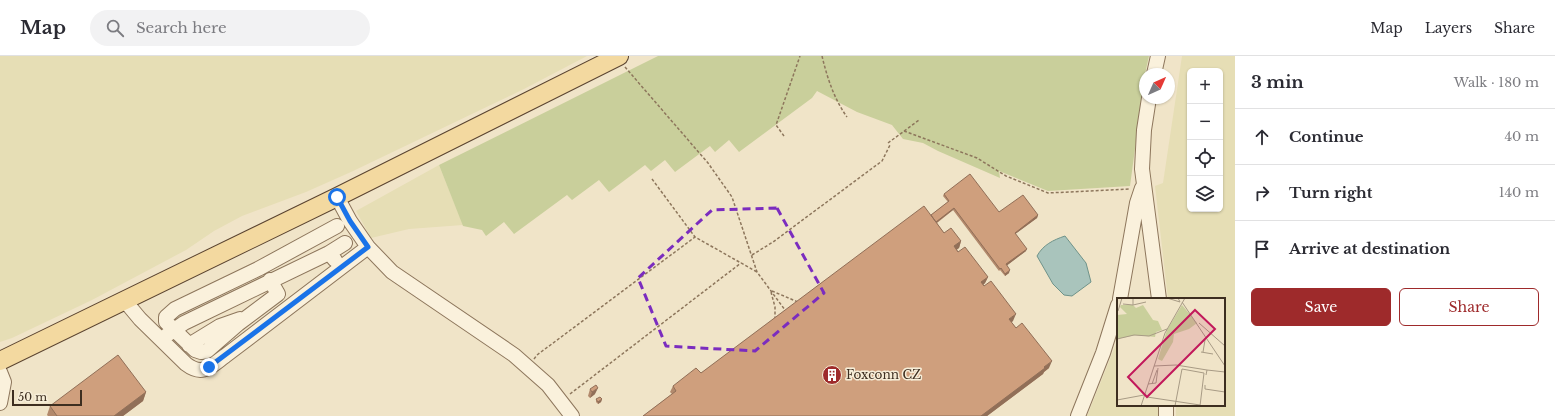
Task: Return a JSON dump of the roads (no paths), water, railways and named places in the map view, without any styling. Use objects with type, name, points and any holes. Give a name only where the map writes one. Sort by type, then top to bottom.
[{"type":"main road","points":[[0,361],[337,197],[622,62]]},
{"type":"street","points":[[1155,68],[1158,56]]},
{"type":"street","points":[[1148,104],[1142,146],[1142,188],[1159,298]]},
{"type":"street","points":[[1120,298],[1137,203],[1142,188]]},
{"type":"street","points":[[337,197],[350,221],[368,247],[392,272],[518,359],[548,385],[572,416]]},
{"type":"street","points":[[270,280],[278,294],[248,316],[206,351],[198,352],[189,345],[165,320],[170,312],[258,269],[337,226]]},
{"type":"street","points":[[162,340],[184,323],[270,280],[329,253],[345,243]]},
{"type":"street","points":[[125,301],[131,309],[191,368],[204,370],[225,356],[368,247]]},
{"type":"street","points":[[329,253],[342,268]]},
{"type":"street","points":[[1078,416],[1103,353],[1117,308]]},
{"type":"street","points":[[0,372],[4,382],[0,403]]},
{"type":"water","points":[[1065,236],[1086,263],[1091,282],[1072,296],[1064,295],[1053,284],[1037,256],[1049,243]]},
{"type":"place","name":"Foxconn CZ","points":[[832,375]]}]
